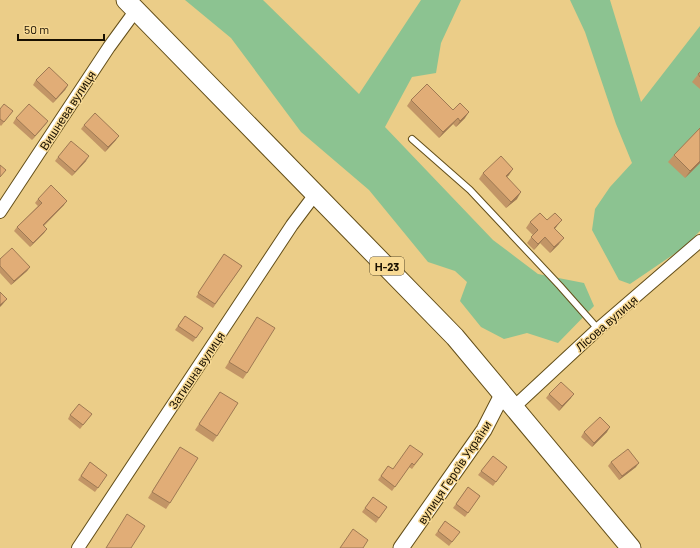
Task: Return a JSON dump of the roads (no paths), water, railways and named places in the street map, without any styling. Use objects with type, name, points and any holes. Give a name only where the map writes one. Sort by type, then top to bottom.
[{"type":"main road","name":"Н-23","points":[[131,5],[455,337],[631,548]]},
{"type":"street","name":"Вишнева вулиця","points":[[0,212],[109,47],[131,5]]},
{"type":"street","name":"Затишна вулиця","points":[[78,548],[292,225],[316,194]]},
{"type":"street","name":"Лісова вулиця","points":[[508,400],[598,329],[700,241]]},
{"type":"street","name":"вулиця Героїв України","points":[[401,548],[484,430],[508,400]]},
{"type":"lane","points":[[412,140],[470,190],[598,329]]}]
